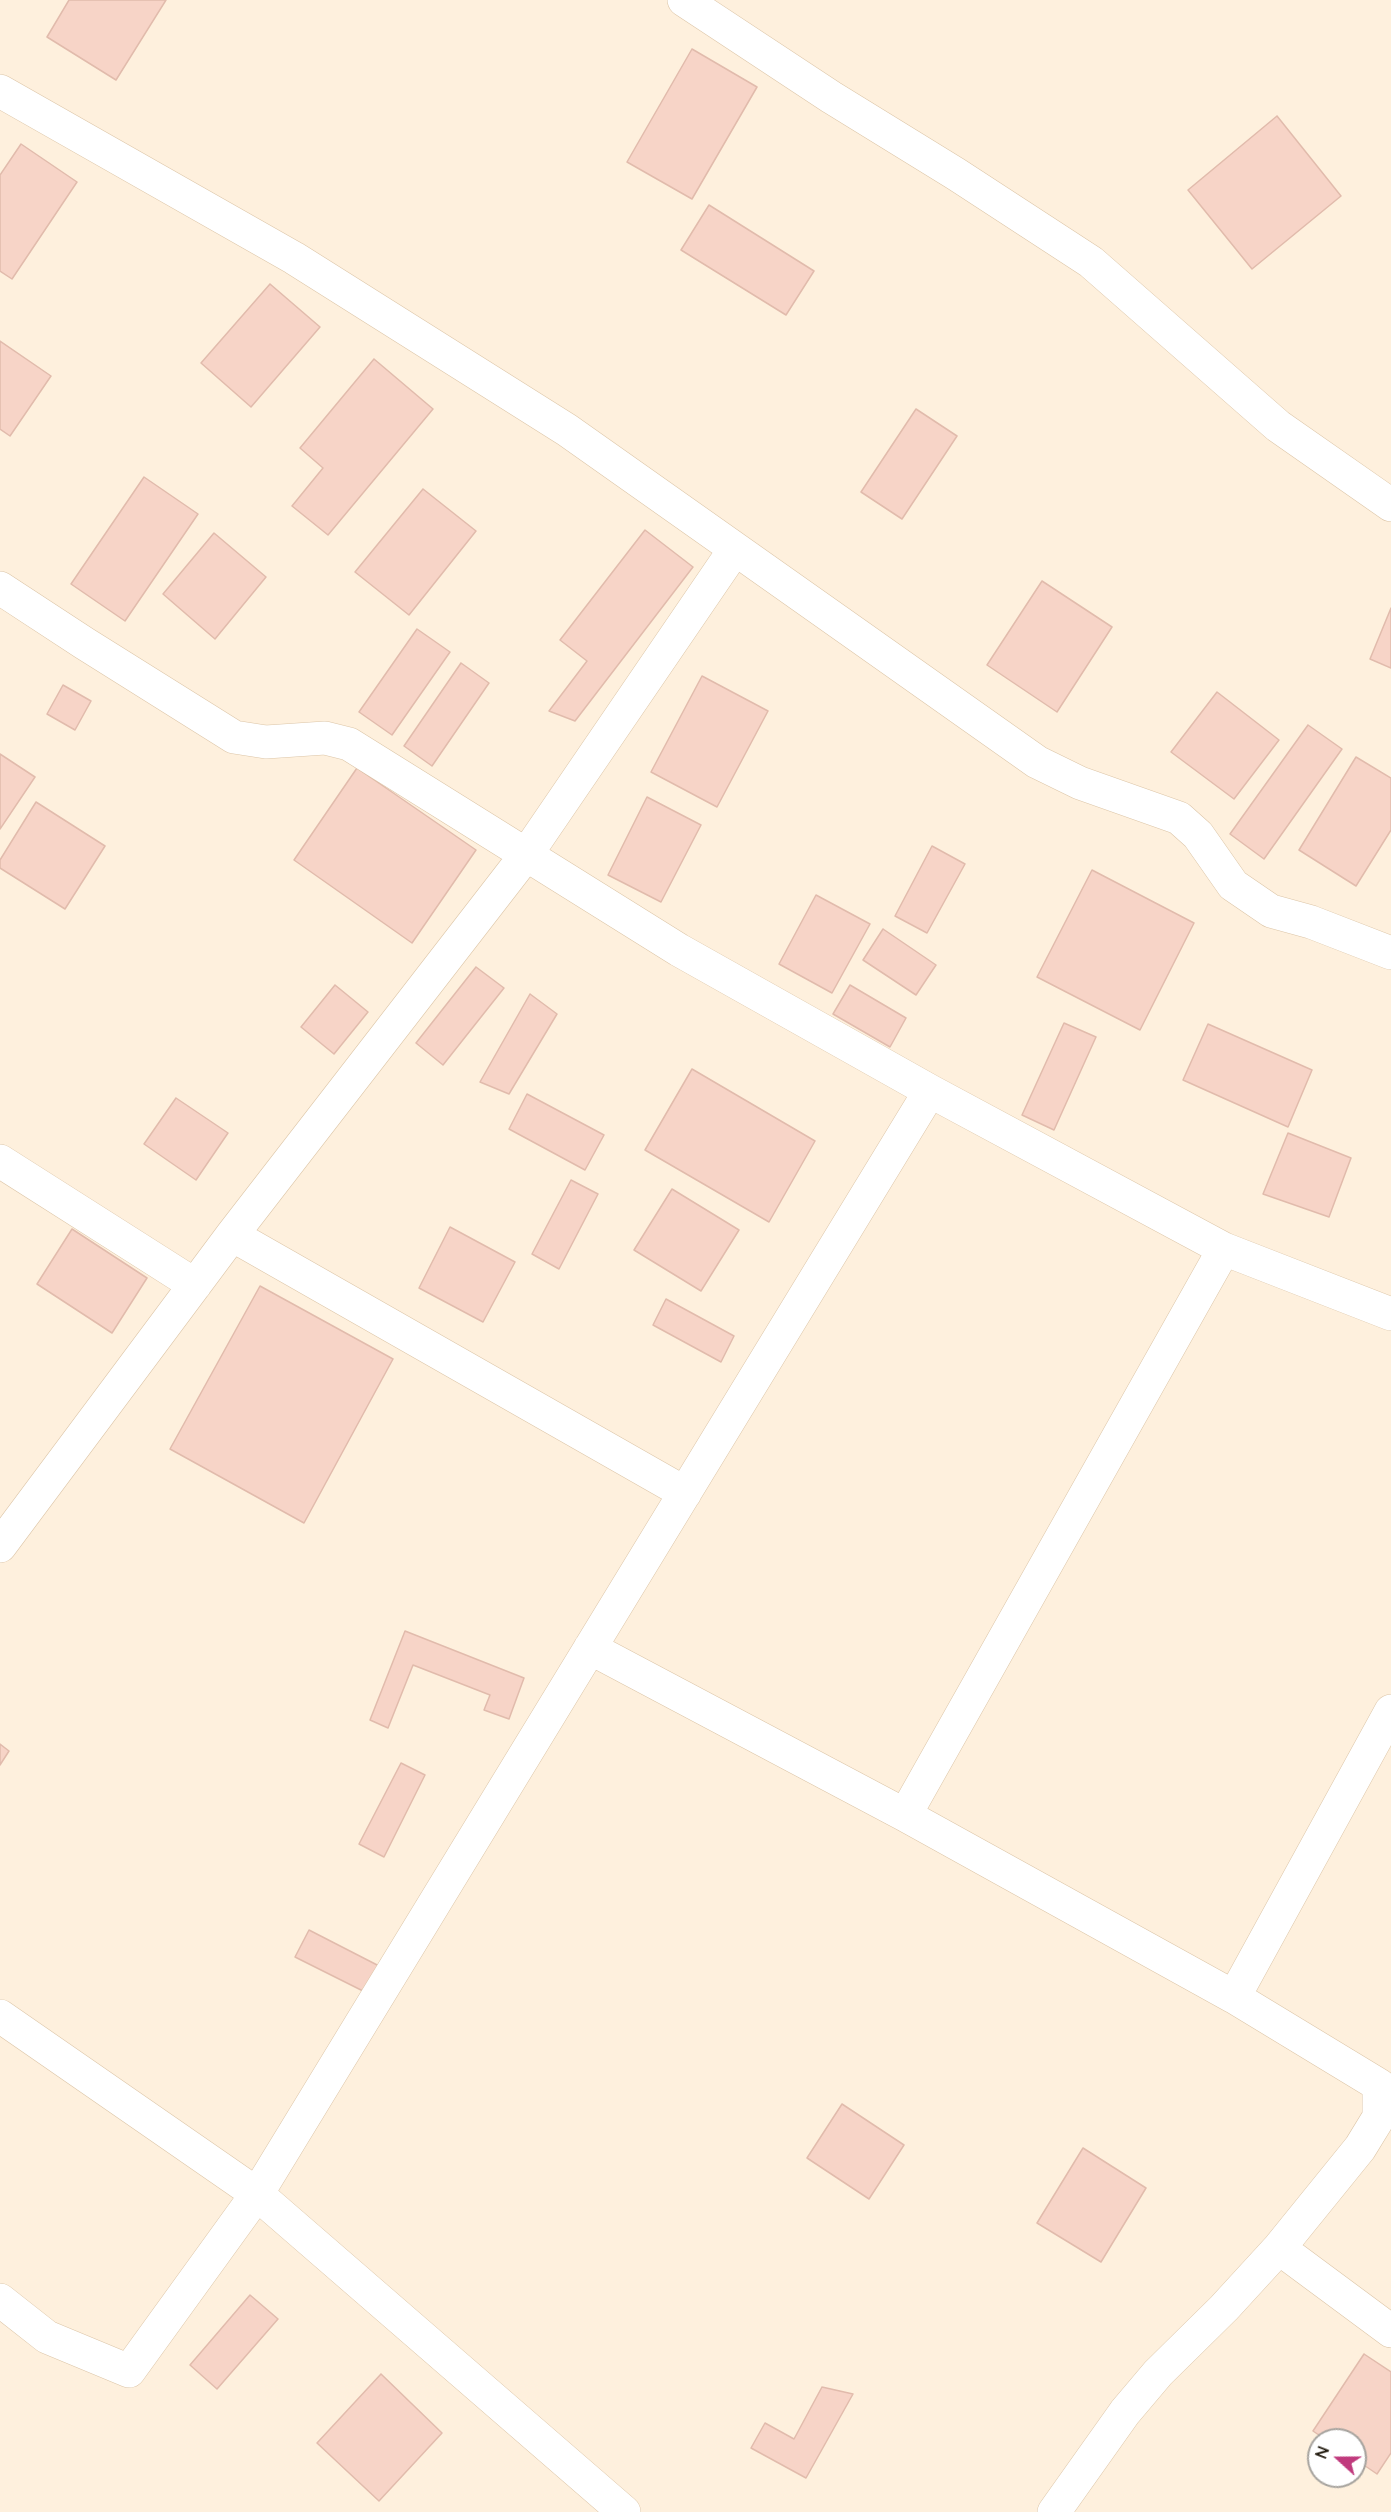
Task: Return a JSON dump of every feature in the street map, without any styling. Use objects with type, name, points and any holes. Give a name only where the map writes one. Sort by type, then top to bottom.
[{"type":"street","points":[[684,0],[831,98],[956,174],[1091,262],[1278,426],[1391,505]]},
{"type":"street","points":[[0,91],[294,258],[567,429],[1037,762],[1080,783],[1179,818],[1198,835],[1233,885],[1271,911],[1311,922],[1391,953]]},
{"type":"street","points":[[0,1546],[232,1235],[526,855],[735,549]]},
{"type":"street","points":[[0,588],[84,644],[234,737],[266,742],[325,738],[349,744],[679,950],[930,1091],[1224,1249],[1391,1314]]},
{"type":"street","points":[[0,2300],[47,2337],[129,2371],[256,2194],[930,1091]]},
{"type":"street","points":[[0,1161],[195,1285]]},
{"type":"street","points":[[232,1235],[685,1493]]},
{"type":"street","points":[[905,1815],[1224,1249]]},
{"type":"street","points":[[590,1648],[905,1815],[1234,1997],[1379,2085],[1385,2121],[1360,2148],[1279,2248],[1224,2308],[1158,2373],[1125,2412],[1054,2512]]},
{"type":"street","points":[[1234,1997],[1391,1711]]},
{"type":"street","points":[[0,2016],[256,2194],[624,2512]]},
{"type":"street","points":[[1279,2248],[1391,2331]]},
{"type":"building","points":[[69,0],[166,0],[116,80],[47,37]]},
{"type":"building","points":[[692,49],[757,87],[692,199],[627,162]]},
{"type":"building","points":[[1277,116],[1341,196],[1252,269],[1188,190]]},
{"type":"building","points":[[21,144],[77,182],[12,279],[0,271],[0,175]]},
{"type":"building","points":[[709,205],[814,271],[786,315],[681,250]]},
{"type":"building","points":[[270,284],[320,327],[251,407],[201,363]]},
{"type":"building","points":[[0,341],[51,376],[10,436],[0,429]]},
{"type":"building","points":[[374,359],[433,409],[328,535],[292,506],[323,468],[300,448]]},
{"type":"building","points":[[916,409],[957,436],[902,519],[861,492]]},
{"type":"building","points":[[144,477],[198,514],[125,621],[71,584]]},
{"type":"building","points":[[423,489],[476,531],[409,615],[355,572]]},
{"type":"building","points":[[645,530],[693,567],[575,721],[549,711],[587,661],[560,640]]},
{"type":"building","points":[[214,533],[266,577],[215,639],[163,594]]},
{"type":"building","points":[[1042,581],[1112,627],[1057,712],[987,665]]},
{"type":"building","points":[[1391,608],[1391,668],[1370,659]]},
{"type":"building","points":[[417,629],[450,652],[392,735],[359,712]]},
{"type":"building","points":[[461,663],[489,683],[432,766],[404,746]]},
{"type":"building","points":[[702,676],[768,711],[717,807],[651,772]]},
{"type":"building","points":[[63,685],[91,701],[75,730],[47,714]]},
{"type":"building","points":[[1217,692],[1279,740],[1234,799],[1171,752]]},
{"type":"building","points":[[1308,725],[1342,749],[1264,859],[1230,834]]},
{"type":"building","points":[[0,754],[35,777],[0,829]]},
{"type":"building","points":[[1356,757],[1391,778],[1391,830],[1356,886],[1299,850]]},
{"type":"building","points":[[357,768],[476,850],[412,943],[294,860]]},
{"type":"building","points":[[647,797],[701,825],[661,902],[608,875]]},
{"type":"building","points":[[36,802],[105,846],[65,909],[0,868],[0,860]]},
{"type":"building","points":[[932,846],[965,864],[927,933],[895,916]]},
{"type":"building","points":[[1092,870],[1194,923],[1140,1030],[1037,977]]},
{"type":"building","points":[[816,895],[870,924],[832,993],[779,964]]},
{"type":"building","points":[[883,929],[936,965],[916,995],[863,960]]},
{"type":"building","points":[[476,967],[504,988],[443,1065],[416,1043]]},
{"type":"building","points":[[335,985],[368,1012],[334,1054],[301,1027]]},
{"type":"building","points":[[850,985],[906,1018],[890,1047],[833,1014]]},
{"type":"building","points":[[530,994],[557,1014],[509,1094],[480,1082]]},
{"type":"building","points":[[1064,1023],[1096,1037],[1054,1130],[1022,1115]]},
{"type":"building","points":[[1208,1024],[1312,1070],[1288,1127],[1183,1080]]},
{"type":"building","points":[[692,1069],[815,1141],[769,1222],[645,1150]]},
{"type":"building","points":[[527,1094],[604,1135],[585,1170],[509,1129]]},
{"type":"building","points":[[176,1098],[228,1133],[196,1180],[144,1144]]},
{"type":"building","points":[[1288,1133],[1351,1158],[1329,1217],[1263,1194]]},
{"type":"building","points":[[571,1180],[598,1194],[559,1269],[532,1254]]},
{"type":"building","points":[[672,1189],[739,1230],[701,1291],[634,1250]]},
{"type":"building","points":[[450,1227],[515,1262],[483,1322],[419,1288]]},
{"type":"building","points":[[72,1229],[147,1278],[112,1333],[37,1284]]},
{"type":"building","points":[[260,1286],[393,1359],[304,1523],[170,1449]]},
{"type":"building","points":[[666,1299],[734,1336],[721,1362],[653,1325]]},
{"type":"building","points":[[405,1631],[524,1678],[509,1719],[484,1710],[490,1695],[413,1665],[388,1728],[370,1720]]},
{"type":"building","points":[[0,1744],[9,1751],[0,1765]]},
{"type":"building","points":[[401,1763],[425,1775],[384,1857],[359,1844]]},
{"type":"building","points":[[309,1930],[383,1968],[369,1994],[295,1957]]},
{"type":"building","points":[[842,2104],[904,2145],[869,2199],[807,2158]]},
{"type":"building","points":[[1083,2148],[1146,2188],[1101,2262],[1037,2223]]},
{"type":"building","points":[[250,2295],[278,2319],[217,2389],[190,2365]]},
{"type":"building","points":[[1364,2354],[1391,2372],[1391,2453],[1377,2474],[1367,2467],[1367,2428],[1315,2428]]},
{"type":"building","points":[[381,2374],[442,2433],[379,2501],[317,2443]]},
{"type":"building","points":[[822,2387],[853,2394],[806,2478],[751,2448],[765,2423],[794,2439]]}]
